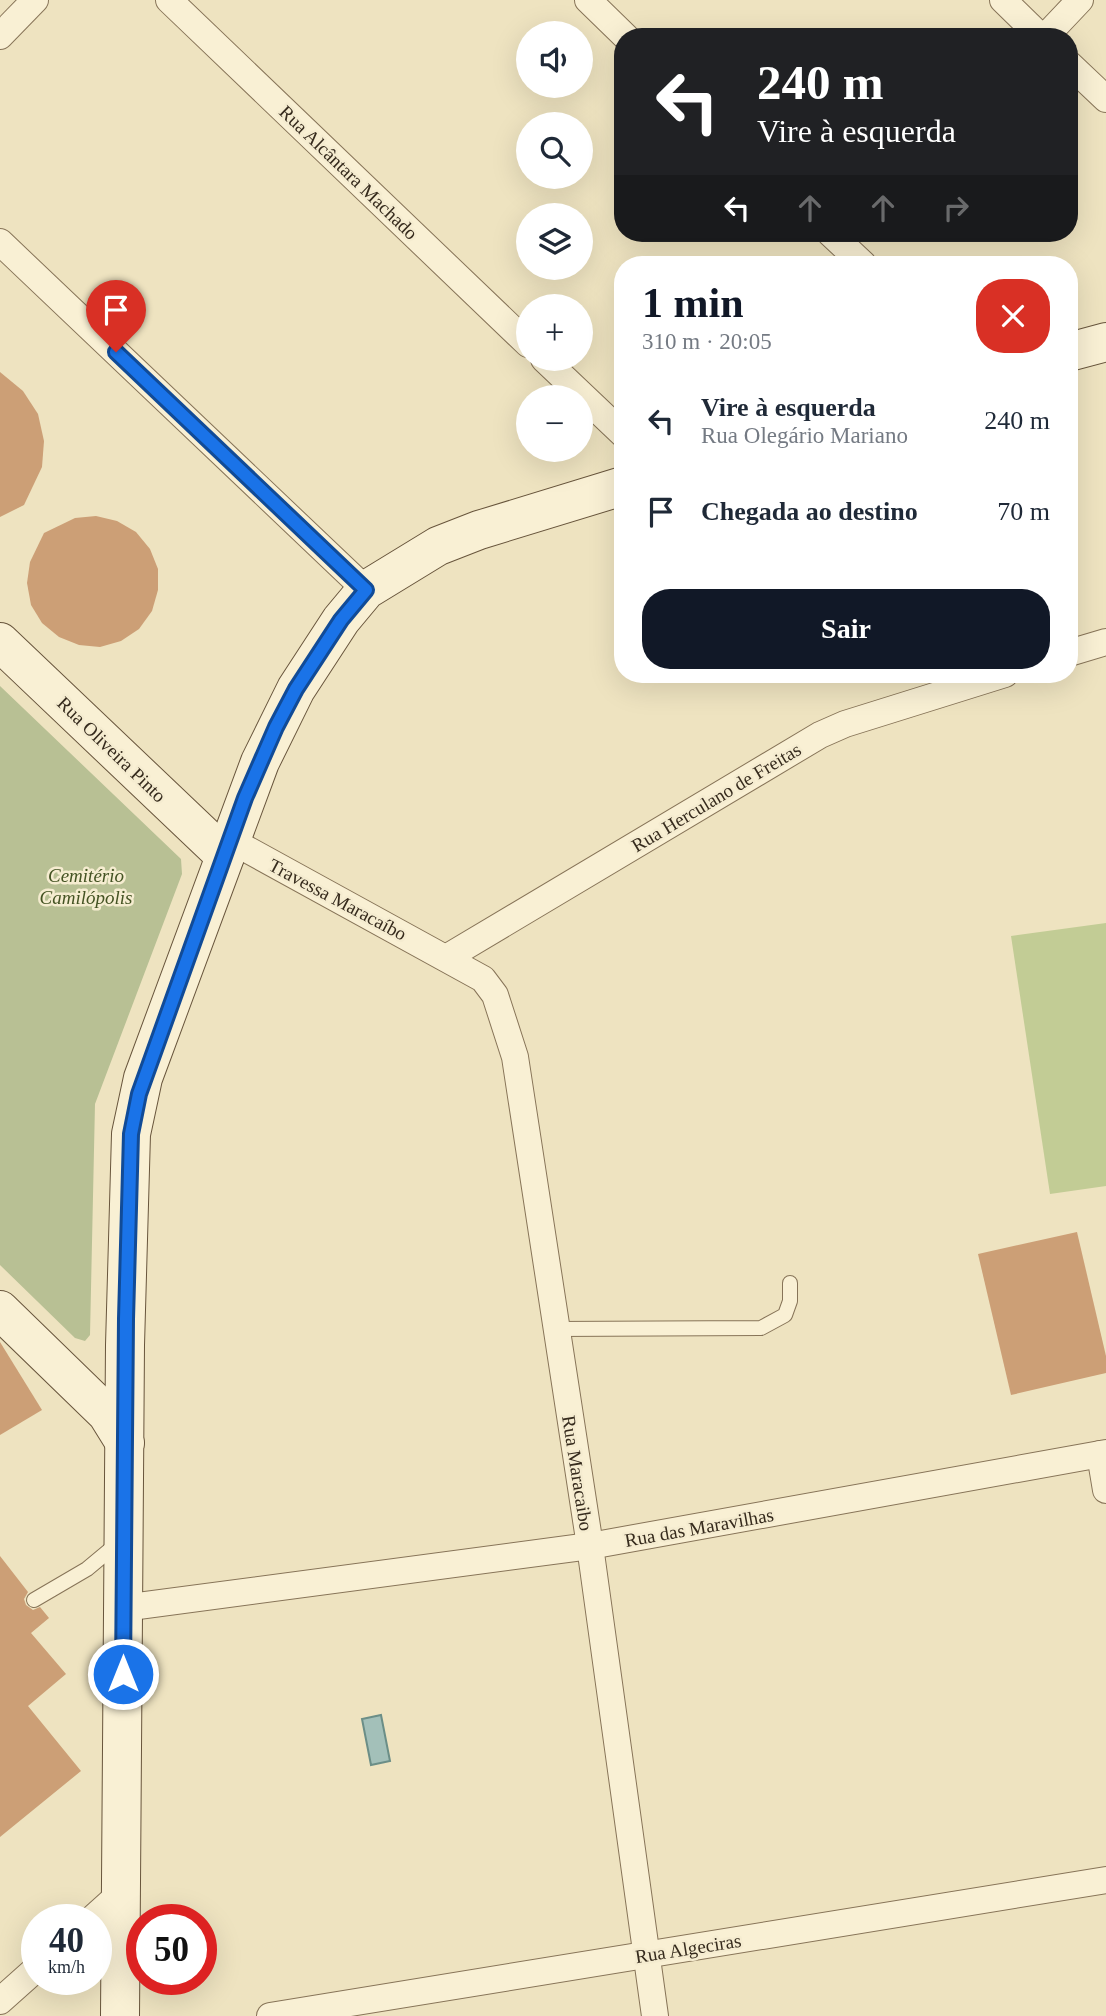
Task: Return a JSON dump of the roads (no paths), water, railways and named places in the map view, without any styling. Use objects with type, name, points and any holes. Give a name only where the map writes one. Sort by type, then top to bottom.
[{"type":"main road","points":[[1078,350],[1106,342]]},
{"type":"main road","points":[[123,2015],[121,1893],[125,1345],[131,1134],[139,1094],[260,762],[296,689],[341,620],[366,590],[438,546],[479,530],[614,489]]},
{"type":"main road","name":"Rua Oliveira Pinto","points":[[0,642],[228,848]]},
{"type":"main road","points":[[0,1310],[107,1414],[125,1443]]},
{"type":"main road","points":[[57,1365],[78,1370],[100,1366],[125,1345]]},
{"type":"street","points":[[0,36],[34,0]]},
{"type":"street","name":"Rua Alcântara Machado","points":[[169,0],[516,333]]},
{"type":"street","points":[[588,0],[617,28]]},
{"type":"street","points":[[1003,0],[1033,28]]},
{"type":"street","points":[[1052,28],[1080,0]]},
{"type":"street","points":[[1078,73],[1106,99]]},
{"type":"street","points":[[0,242],[366,590]]},
{"type":"street","points":[[840,242],[854,256]]},
{"type":"street","points":[[557,371],[614,425]]},
{"type":"street","points":[[1078,650],[1106,642]]},
{"type":"street","name":"Rua Herculano de Freitas","points":[[446,958],[820,735],[845,724],[975,683]]},
{"type":"street","name":"Travessa Maracaíbo","points":[[228,848],[446,958]]},
{"type":"street","name":"Rua Maracaibo","points":[[446,958],[491,987],[515,1057],[590,1546],[655,2016]]},
{"type":"street","points":[[1103,1454],[1106,1490]]},
{"type":"street","name":"Rua das Maravilhas","points":[[123,1608],[590,1546],[1103,1454]]},
{"type":"street","name":"Rua Algeciras","points":[[270,2016],[1106,1880]]},
{"type":"street","points":[[109,1904],[121,1893]]},
{"type":"street","points":[[0,2001],[21,1982]]},
{"type":"lane","points":[[555,1329],[761,1328],[785,1315],[790,1301],[790,1283]]},
{"type":"lane","points":[[34,1600],[52,1586],[88,1569],[124,1539]]},
{"type":"water","points":[[381,1715],[390,1761],[371,1765],[362,1719]]},
{"type":"park label","name":"Cemitério Camilópolis","points":[[86,886]]}]
